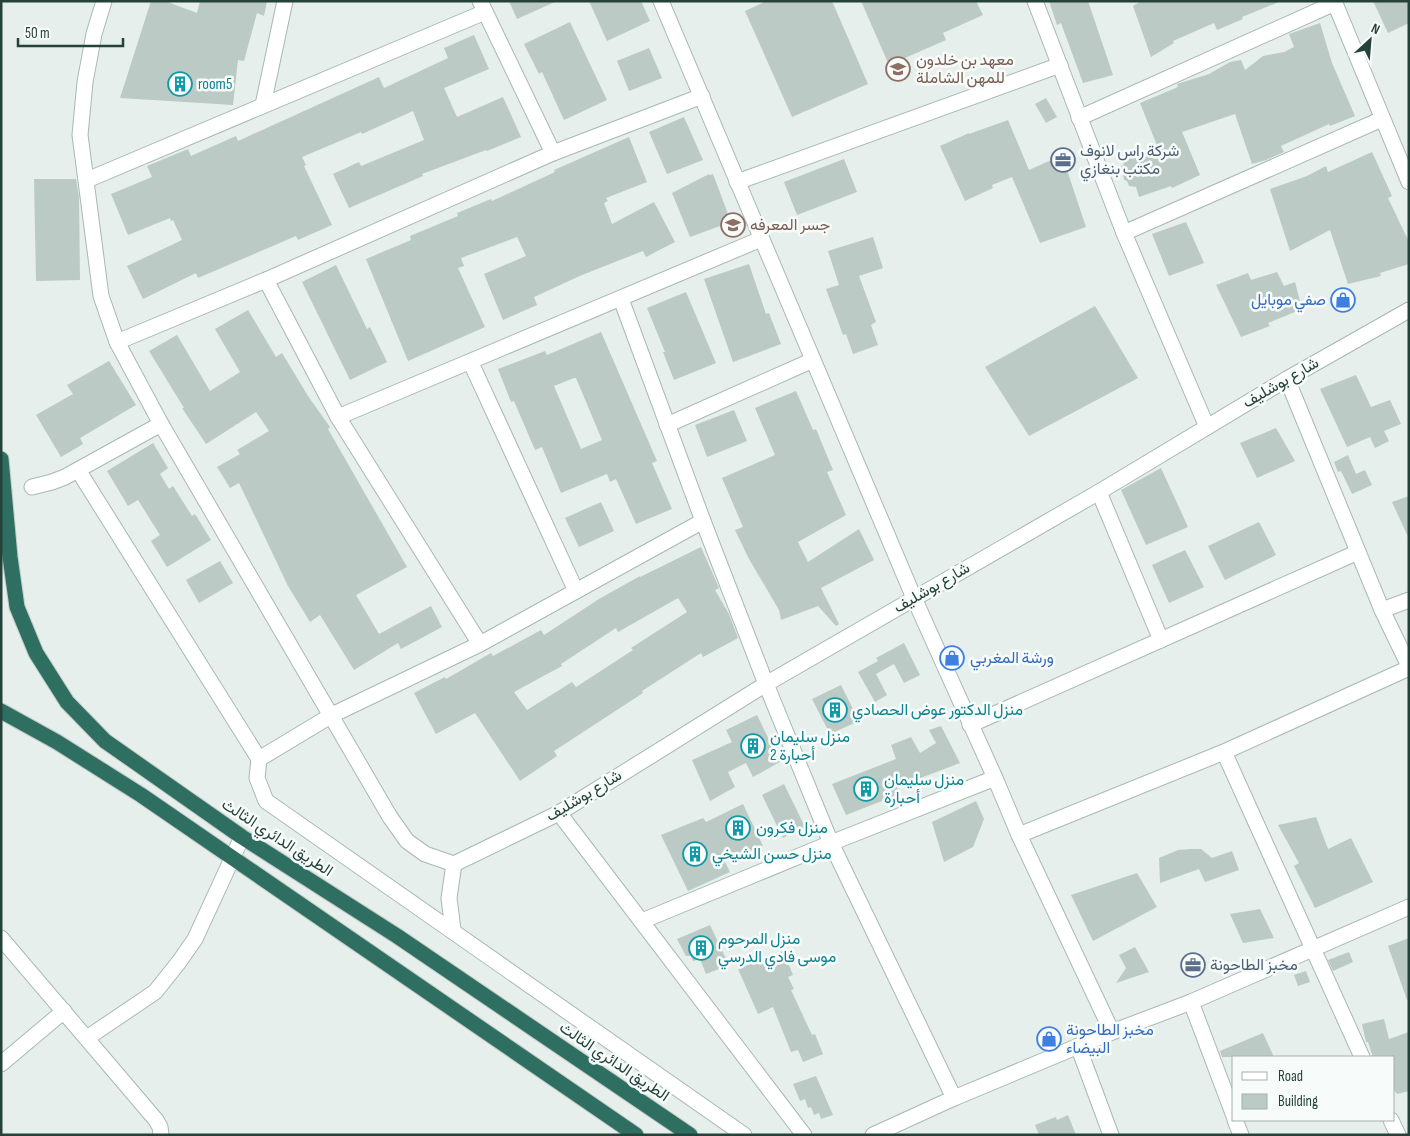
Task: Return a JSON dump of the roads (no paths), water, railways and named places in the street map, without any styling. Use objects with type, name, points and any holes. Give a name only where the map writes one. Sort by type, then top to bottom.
[{"type":"highway","name":"الطريق الدائري الثالث","points":[[1,459],[10,557],[17,607],[36,653],[67,702],[105,741],[242,837],[397,936],[690,1135]]},
{"type":"highway","points":[[1,711],[57,742],[141,795],[636,1135]]},
{"type":"street","points":[[104,1],[94,34],[82,105],[80,135],[102,296],[117,342],[161,424],[390,817],[407,841],[425,854],[454,864],[449,898],[453,930]]},
{"type":"street","points":[[262,105],[285,1]]},
{"type":"street","points":[[661,1],[914,598],[1019,835],[1112,1032]]},
{"type":"street","points":[[1035,1],[1124,233],[1207,427]]},
{"type":"street","points":[[1079,118],[1335,2],[1409,182]]},
{"type":"street","points":[[87,180],[483,7],[552,152]]},
{"type":"street","points":[[737,182],[1060,65]]},
{"type":"street","points":[[117,342],[266,280],[552,152],[702,96]]},
{"type":"street","points":[[1124,233],[1382,119]]},
{"type":"street","points":[[338,418],[761,239]]},
{"type":"street","points":[[266,280],[338,418],[480,644]]},
{"type":"street","points":[[621,299],[703,521],[766,684],[831,843],[954,1098]]},
{"type":"street","name":"شارع بوشليف","points":[[454,864],[559,813],[766,684],[1099,492],[1287,379],[1409,310]]},
{"type":"street","points":[[668,425],[813,360]]},
{"type":"street","points":[[470,363],[576,591]]},
{"type":"street","points":[[1019,835],[1224,752],[1409,667],[1382,610],[1287,379]]},
{"type":"street","points":[[32,487],[52,482],[78,470],[161,424]]},
{"type":"street","points":[[78,470],[259,760],[257,778],[266,801],[744,1135]]},
{"type":"street","points":[[1099,492],[1162,640]]},
{"type":"street","points":[[259,760],[332,715],[480,644],[703,521]]},
{"type":"street","points":[[970,725],[1358,552]]},
{"type":"street","points":[[1382,610],[1409,600]]},
{"type":"street","points":[[1224,752],[1362,1056]]},
{"type":"street","points":[[642,921],[995,778]]},
{"type":"street","points":[[559,813],[804,1135]]},
{"type":"street","points":[[87,1038],[155,992],[179,962],[198,933],[242,837]]},
{"type":"street","points":[[873,1135],[954,1098],[1112,1032],[1190,1002],[1409,907]]},
{"type":"street","points":[[1,938],[156,1120],[160,1127],[161,1135]]},
{"type":"street","points":[[1190,1002],[1232,1111]]},
{"type":"street","points":[[1,1064],[64,1011]]},
{"type":"street","points":[[1078,1046],[1111,1135]]},
{"type":"street","points":[[1235,1121],[1241,1135]]},
{"type":"street","points":[[1391,1121],[1398,1135]]},
{"type":"place","name":"معهد بن خلدون للمهن الشاملة","points":[[898,69]]},
{"type":"place","name":"room5","points":[[180,84]]},
{"type":"place","name":"شركة راس لانوف مكتب بنغازي","points":[[1063,160]]},
{"type":"place","name":"جسر المعرفه","points":[[733,225]]},
{"type":"place","name":"صفي موبايل","points":[[1343,300]]},
{"type":"place","name":"ورشة المغربي","points":[[952,658]]},
{"type":"place","name":"منزل الدكتور عوض الحصادي","points":[[835,710]]},
{"type":"place","name":"منزل سليمان أحبارة 2","points":[[753,746]]},
{"type":"place","name":"منزل سليمان أحبارة","points":[[866,789]]},
{"type":"place","name":"منزل فكرون","points":[[738,828]]},
{"type":"place","name":"منزل حسن الشيخي","points":[[695,854]]},
{"type":"place","name":"منزل المرحوم موسى فادي الدرسي","points":[[701,948]]},
{"type":"place","name":"مخبز الطاحونة","points":[[1193,965]]},
{"type":"place","name":"مخبز الطاحونة البيضاء","points":[[1049,1039]]}]
